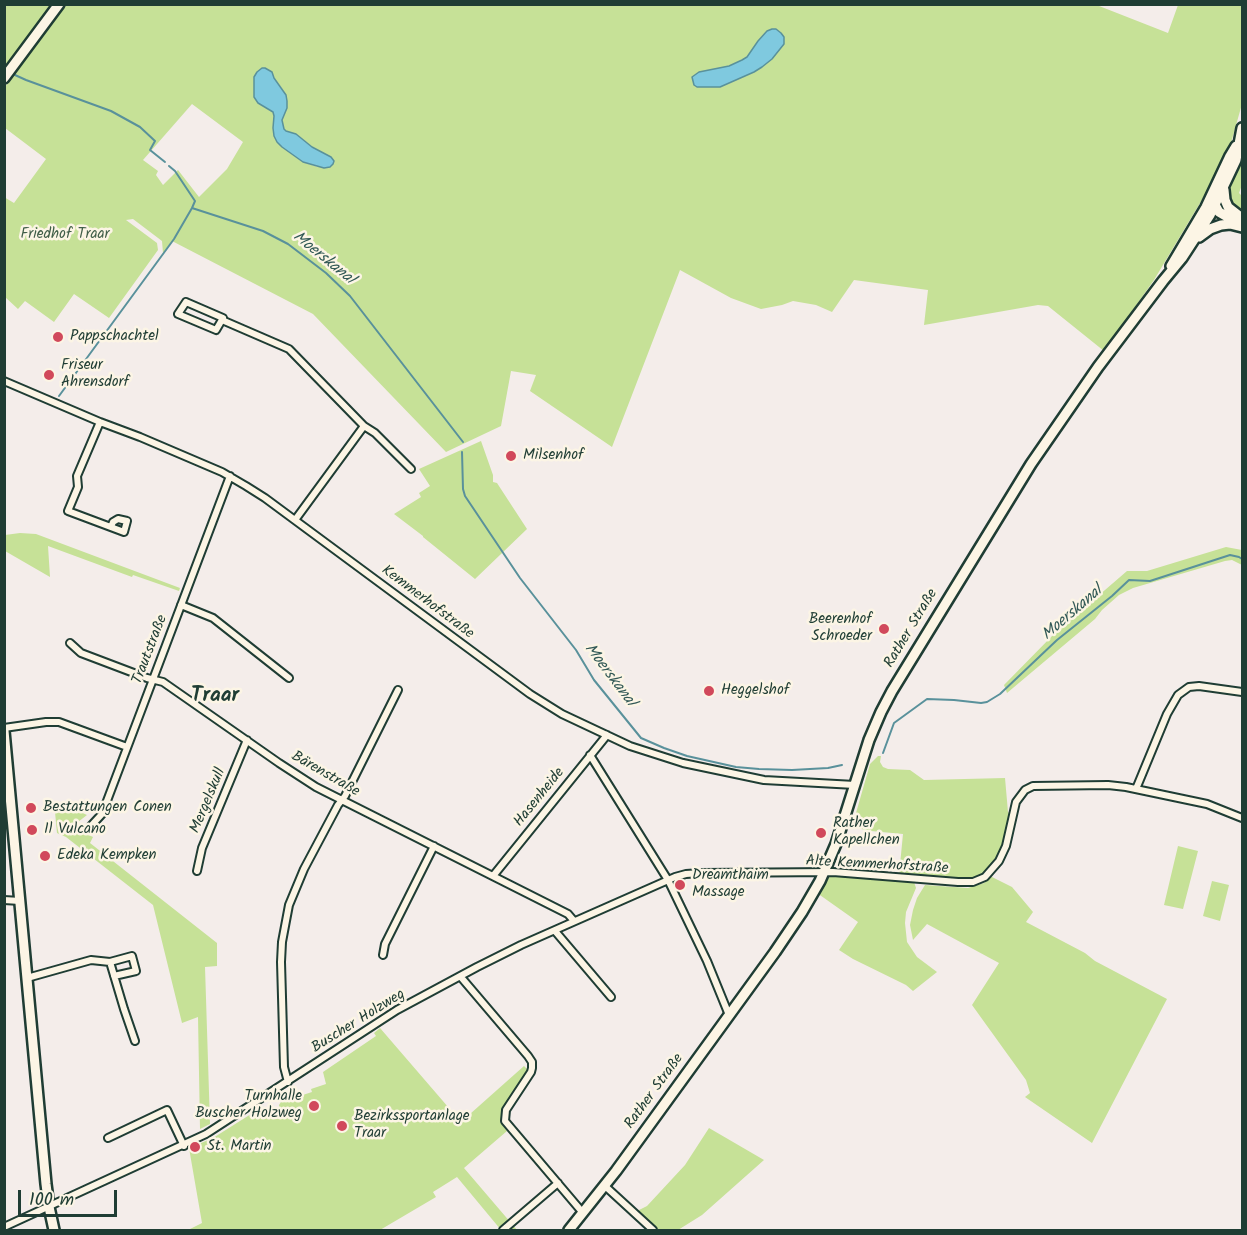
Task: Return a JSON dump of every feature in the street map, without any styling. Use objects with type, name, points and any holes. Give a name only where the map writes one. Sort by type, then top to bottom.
[{"type":"street","points":[[4,78],[59,4]]},
{"type":"street","name":"Rather Straße","points":[[569,1230],[605,1186],[795,923],[824,872],[841,831],[869,740],[881,712],[905,669],[1058,425],[1098,367],[1193,243],[1213,205],[1242,128]]},
{"type":"street","points":[[1220,186],[1228,207]]},
{"type":"street","points":[[1213,205],[1222,203],[1242,218]]},
{"type":"street","points":[[1213,205],[1223,215],[1242,226]]},
{"type":"street","name":"Rather Straße","points":[[1163,281],[1179,252],[1213,205]]},
{"type":"street","name":"Rather Straße","points":[[1193,243],[1203,233],[1216,226],[1230,224],[1242,226]]},
{"type":"street","points":[[222,320],[216,330],[178,314],[186,302],[289,349],[364,426],[375,433],[411,469]]},
{"type":"street","name":"Kemmerhofstraße","points":[[4,381],[230,476],[265,498],[544,704],[562,714],[630,746],[683,763],[764,780],[855,785]]},
{"type":"street","points":[[100,422],[78,472],[78,487],[68,511],[111,527]]},
{"type":"street","points":[[295,520],[364,426]]},
{"type":"street","name":"Trautstraße","points":[[89,828],[102,814],[230,476]]},
{"type":"street","points":[[181,605],[213,618],[288,678]]},
{"type":"street","name":"Bärenstraße","points":[[70,643],[81,653],[163,682],[301,778],[568,914],[574,921]]},
{"type":"street","points":[[1136,789],[1167,714],[1178,695],[1189,687],[1199,686],[1242,692]]},
{"type":"street","points":[[288,1082],[284,1067],[281,962],[284,924],[289,905],[300,878],[338,804],[345,796],[398,690]]},
{"type":"street","points":[[54,1230],[49,1207],[20,901],[8,803],[4,729],[58,722],[127,747]]},
{"type":"street","name":"Hasenheide","points":[[493,876],[607,735]]},
{"type":"street","name":"Mergelskull","points":[[197,872],[202,848],[247,740]]},
{"type":"street","points":[[590,756],[668,880],[707,961],[729,1015]]},
{"type":"street","name":"Alte Kemmerhofstraße","points":[[668,880],[691,874],[824,872],[973,882],[985,877],[999,861],[1007,840],[1016,802],[1022,793],[1029,788],[1042,785],[1108,785],[1136,789],[1207,804],[1242,818]]},
{"type":"street","points":[[383,955],[385,944],[434,846]]},
{"type":"street","name":"Buscher Holzweg","points":[[4,1227],[215,1130],[391,1013],[506,952],[668,880]]},
{"type":"street","points":[[4,900],[20,901]]},
{"type":"street","points":[[555,931],[611,997]]},
{"type":"street","points":[[27,978],[91,960],[110,962],[132,956],[136,971],[114,976]]},
{"type":"street","points":[[110,962],[135,1041]]},
{"type":"street","points":[[460,976],[532,1062],[531,1072],[508,1105],[504,1117],[584,1213]]},
{"type":"street","points":[[108,1138],[167,1110],[184,1146]]},
{"type":"street","points":[[503,1230],[558,1183]]},
{"type":"street","points":[[605,1186],[653,1230]]},
{"type":"green space","name":"Friedhof Traar","points":[[1094,4],[1168,33],[1178,5],[1242,5],[1242,104],[1229,150],[1215,178],[1154,280],[1104,351],[1048,306],[1038,305],[924,325],[928,290],[854,280],[832,312],[816,305],[793,301],[761,309],[731,298],[680,270],[612,447],[530,391],[536,375],[511,371],[501,426],[446,452],[313,314],[172,241],[163,253],[162,241],[133,219],[126,220],[157,243],[158,250],[109,318],[74,294],[54,322],[25,301],[18,309],[5,297],[4,197],[14,203],[46,159],[5,128],[5,87],[65,5]],"holes":[[[262,68],[272,72],[283,90],[287,108],[282,120],[284,129],[296,134],[312,147],[331,157],[318,167],[303,162],[274,121],[273,112],[258,103],[254,97],[254,83]],[[192,104],[243,142],[227,169],[199,197],[178,170],[163,185],[156,175],[158,171],[143,160]]]},
{"type":"green space","points":[[4,5],[63,5],[5,84],[4,84]]},
{"type":"green space","points":[[1242,159],[1242,185],[1239,193],[1242,196],[1242,212],[1230,202],[1227,194]]},
{"type":"green space","points":[[481,441],[493,475],[493,482],[497,483],[527,529],[475,579],[394,514],[421,497],[419,493],[430,486],[419,469]]},
{"type":"green space","points":[[36,534],[180,588],[179,591],[133,575],[132,577],[48,546],[50,577],[5,551],[5,535]]},
{"type":"green space","points":[[1226,547],[1242,550],[1242,565],[1232,560],[1225,561],[1133,588],[1119,595],[1095,619],[1007,693],[1004,685],[1054,634],[1127,571],[1147,571]]},
{"type":"green space","points":[[881,756],[880,762],[883,767],[910,770],[924,780],[1005,778],[1010,814],[1000,853],[984,874],[978,878],[966,880],[899,875],[903,834],[852,827],[870,764]]},
{"type":"green space","points":[[62,804],[87,815],[78,822],[76,829],[93,837],[90,843],[217,943],[217,966],[205,967],[210,1124],[200,1129],[198,1017],[182,1023],[153,905],[66,837],[57,833],[55,812]]},
{"type":"green space","points":[[1178,846],[1198,851],[1183,909],[1164,905]]},
{"type":"green space","points":[[834,875],[914,882],[916,888],[906,912],[907,942],[917,957],[937,972],[913,991],[906,985],[839,950],[858,922],[817,893],[825,879]]},
{"type":"green space","points":[[990,876],[1012,887],[1033,912],[1026,922],[1167,999],[1092,1143],[1025,1097],[1030,1093],[1026,1080],[972,1005],[999,963],[927,924],[913,940],[910,925],[913,910],[925,885],[968,888],[984,883]]},
{"type":"green space","points":[[1212,881],[1229,885],[1220,921],[1203,916]]},
{"type":"green space","name":"Bezirkssportanlage Traar","points":[[380,1028],[461,1122],[524,1066],[528,1070],[501,1110],[500,1122],[507,1131],[464,1168],[517,1230],[501,1230],[457,1177],[433,1192],[436,1197],[380,1230],[188,1230],[202,1223],[189,1148],[213,1138],[259,1109],[260,1114],[280,1111],[281,1102],[312,1092],[311,1089],[326,1084],[323,1072],[376,1036],[374,1033]]},
{"type":"green space","points":[[709,1128],[764,1160],[702,1215],[678,1230],[657,1230],[637,1211],[647,1206],[685,1165]]},
{"type":"water","points":[[772,29],[781,33],[784,37],[784,44],[762,67],[720,87],[694,85],[692,77],[699,72],[729,66],[747,57],[758,41]]},
{"type":"water","points":[[262,68],[272,72],[286,95],[287,108],[282,120],[284,129],[296,134],[312,147],[331,157],[334,161],[330,167],[324,168],[303,162],[277,142],[274,136],[273,112],[258,103],[254,97],[254,77]]},
{"type":"waterway","name":"Moerskanal","points":[[15,75],[111,111],[140,127],[155,141],[150,150],[165,162]]},
{"type":"waterway","name":"Moerskanal","points":[[169,166],[175,171],[195,201],[192,208],[263,231],[288,244],[326,273],[350,296],[463,442]]},
{"type":"waterway","points":[[59,396],[174,239],[192,208]]},
{"type":"waterway","name":"Moerskanal","points":[[462,452],[465,496],[520,578],[576,650],[594,680],[641,738],[687,756],[736,767],[792,770],[842,765]]},
{"type":"waterway","name":"Moerskanal","points":[[883,753],[894,723],[927,699],[981,703],[1000,694],[1057,640],[1129,580],[1150,581],[1230,555],[1242,559]]},
{"type":"place","name":"Pappschachtel","points":[[58,337]]},
{"type":"place","name":"Friseur Ahrensdorf","points":[[49,375]]},
{"type":"place","name":"Milsenhof","points":[[511,456]]},
{"type":"place","name":"Beerenhof Schroeder","points":[[884,629]]},
{"type":"place","name":"Heggelshof","points":[[709,691]]},
{"type":"place","name":"Bestattungen Conen","points":[[31,808]]},
{"type":"place","name":"Il Vulcano","points":[[32,830]]},
{"type":"place","name":"Rather Kapellchen","points":[[821,833]]},
{"type":"place","name":"Edeka Kempken","points":[[45,856]]},
{"type":"place","name":"Dreamthaim Massage","points":[[680,885]]},
{"type":"place","name":"Turnhalle Buscher Holzweg","points":[[314,1106]]},
{"type":"place","name":"Bezirkssportanlage Traar","points":[[342,1126]]},
{"type":"place","name":"St. Martin","points":[[195,1147]]},
{"type":"district","name":"Traar","points":[[215,697]]}]
